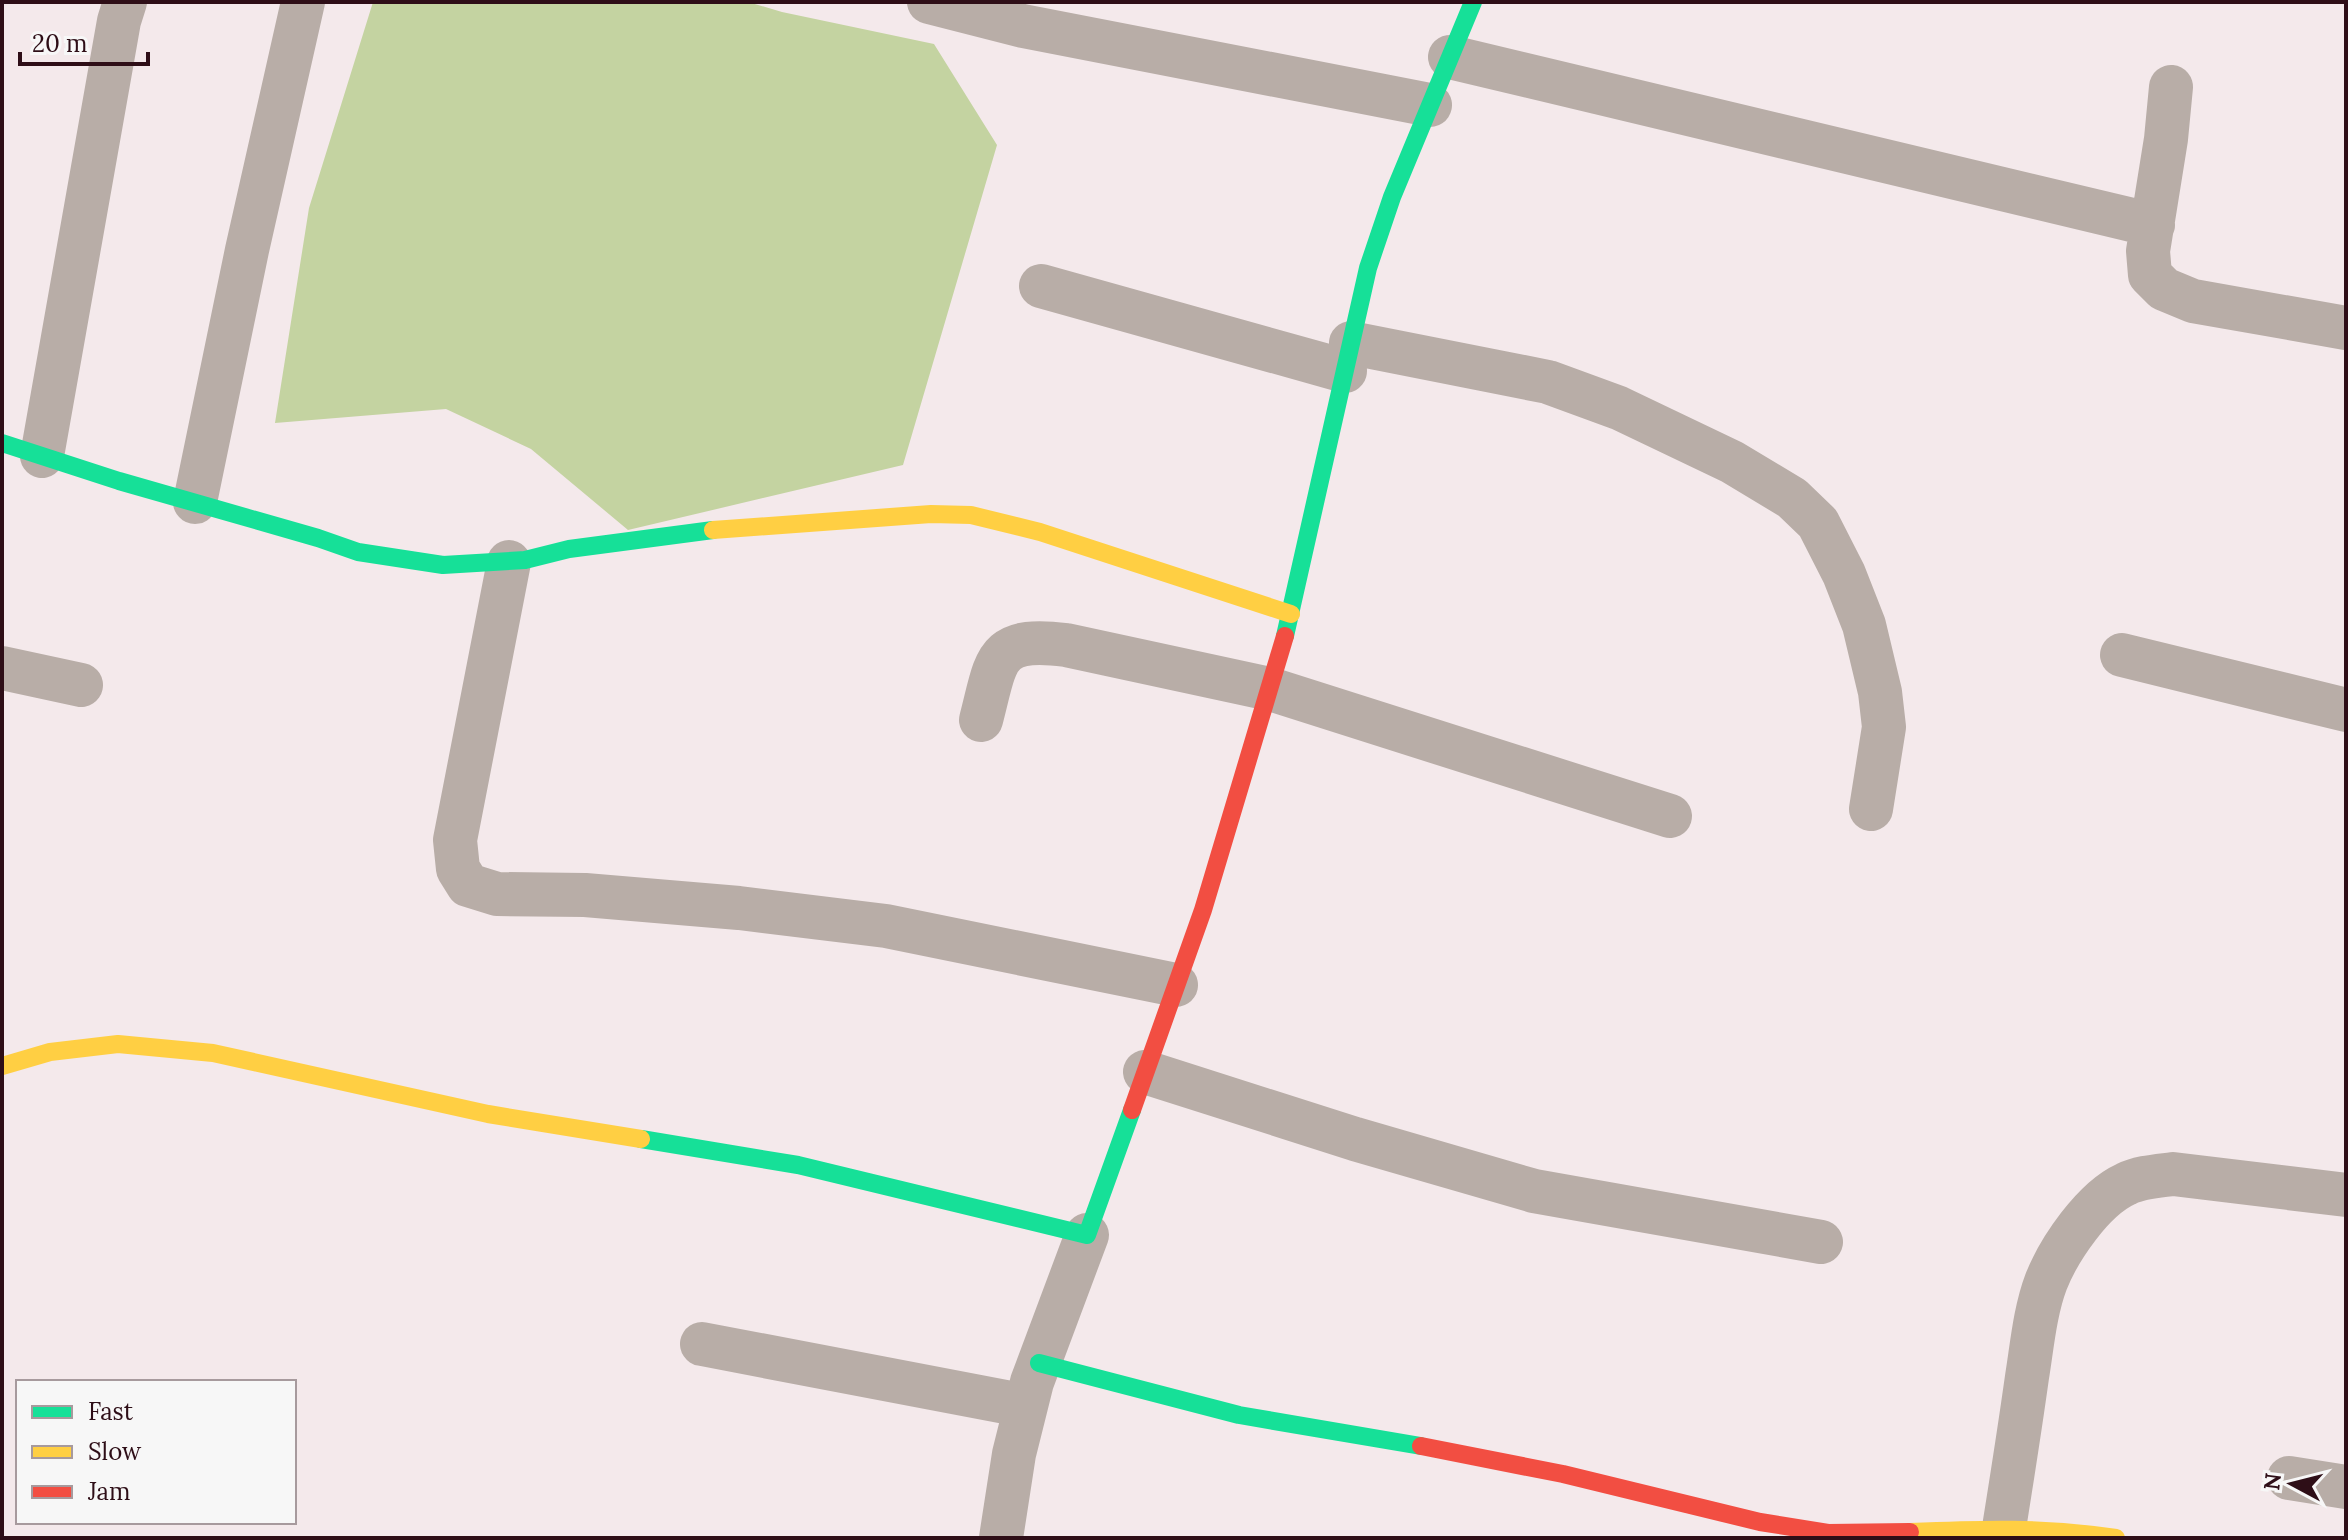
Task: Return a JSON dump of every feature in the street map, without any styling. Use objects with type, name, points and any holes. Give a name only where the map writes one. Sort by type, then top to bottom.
[{"type":"street","points":[[125,2],[22,450],[358,552],[443,565],[509,562],[569,549],[709,530],[931,514],[971,515],[1040,532],[1291,614]]},
{"type":"street","points":[[195,502],[303,2]]},
{"type":"street","points":[[929,2],[1023,26],[1430,105]]},
{"type":"street","points":[[1001,1538],[1014,1454],[1039,1363],[1203,910],[1270,689],[1291,614],[1368,268],[1392,197],[1473,2]]},
{"type":"street","points":[[1450,57],[2153,225]]},
{"type":"street","points":[[2171,87],[2148,251],[2150,275],[2164,289],[2193,301],[2346,328]]},
{"type":"street","points":[[1041,286],[1348,357],[1548,382],[1619,408],[1732,462],[1792,498],[1818,523],[1844,574],[1864,625],[1880,692],[1884,727],[1871,809]]},
{"type":"street","points":[[509,562],[455,840],[458,869],[468,885],[497,894],[585,895],[739,908],[886,926],[1176,985]]},
{"type":"street","points":[[981,720],[996,665],[1009,648],[1036,641],[1066,645],[1270,689],[1670,816]]},
{"type":"street","points":[[2122,655],[2346,710]]},
{"type":"street","points":[[2,668],[81,685]]},
{"type":"street","points":[[2,1066],[50,1052],[118,1044],[213,1053],[488,1114],[798,1165],[1087,1235]]},
{"type":"street","points":[[1145,1072],[1355,1139],[1534,1191],[1821,1242]]},
{"type":"street","points":[[2004,1528],[2045,1285],[2073,1233],[2111,1193],[2126,1184],[2173,1174],[2346,1195]]},
{"type":"street","points":[[702,1344],[1026,1406]]},
{"type":"street","points":[[1039,1363],[1239,1415],[1380,1438],[1563,1474],[1760,1522],[1828,1533],[1878,1534],[2004,1528],[2063,1530],[2116,1538]]},
{"type":"street","points":[[2289,1478],[2346,1487]]},
{"type":"shaded area","points":[[373,2],[748,2],[934,44],[997,145],[903,465],[628,530],[531,449],[446,409],[275,423],[309,208]]},
{"type":"traffic: fast","points":[[1285,636],[1368,268],[1392,197],[1473,2]]},
{"type":"traffic: fast","points":[[2,443],[358,552],[443,565],[525,560],[569,549],[713,530]]},
{"type":"traffic: fast","points":[[641,1139],[798,1165],[1087,1235],[1132,1110]]},
{"type":"traffic: fast","points":[[1039,1363],[1239,1415],[1421,1446]]},
{"type":"traffic: slow","points":[[713,530],[931,514],[971,515],[1040,532],[1291,614]]},
{"type":"traffic: slow","points":[[2,1066],[50,1052],[118,1044],[213,1053],[488,1114],[641,1139]]},
{"type":"traffic: slow","points":[[1910,1532],[2038,1530],[2116,1538]]},
{"type":"traffic: jam","points":[[1132,1110],[1203,910],[1285,636]]},
{"type":"traffic: jam","points":[[1421,1446],[1563,1474],[1760,1522],[1828,1533],[1910,1532]]}]
